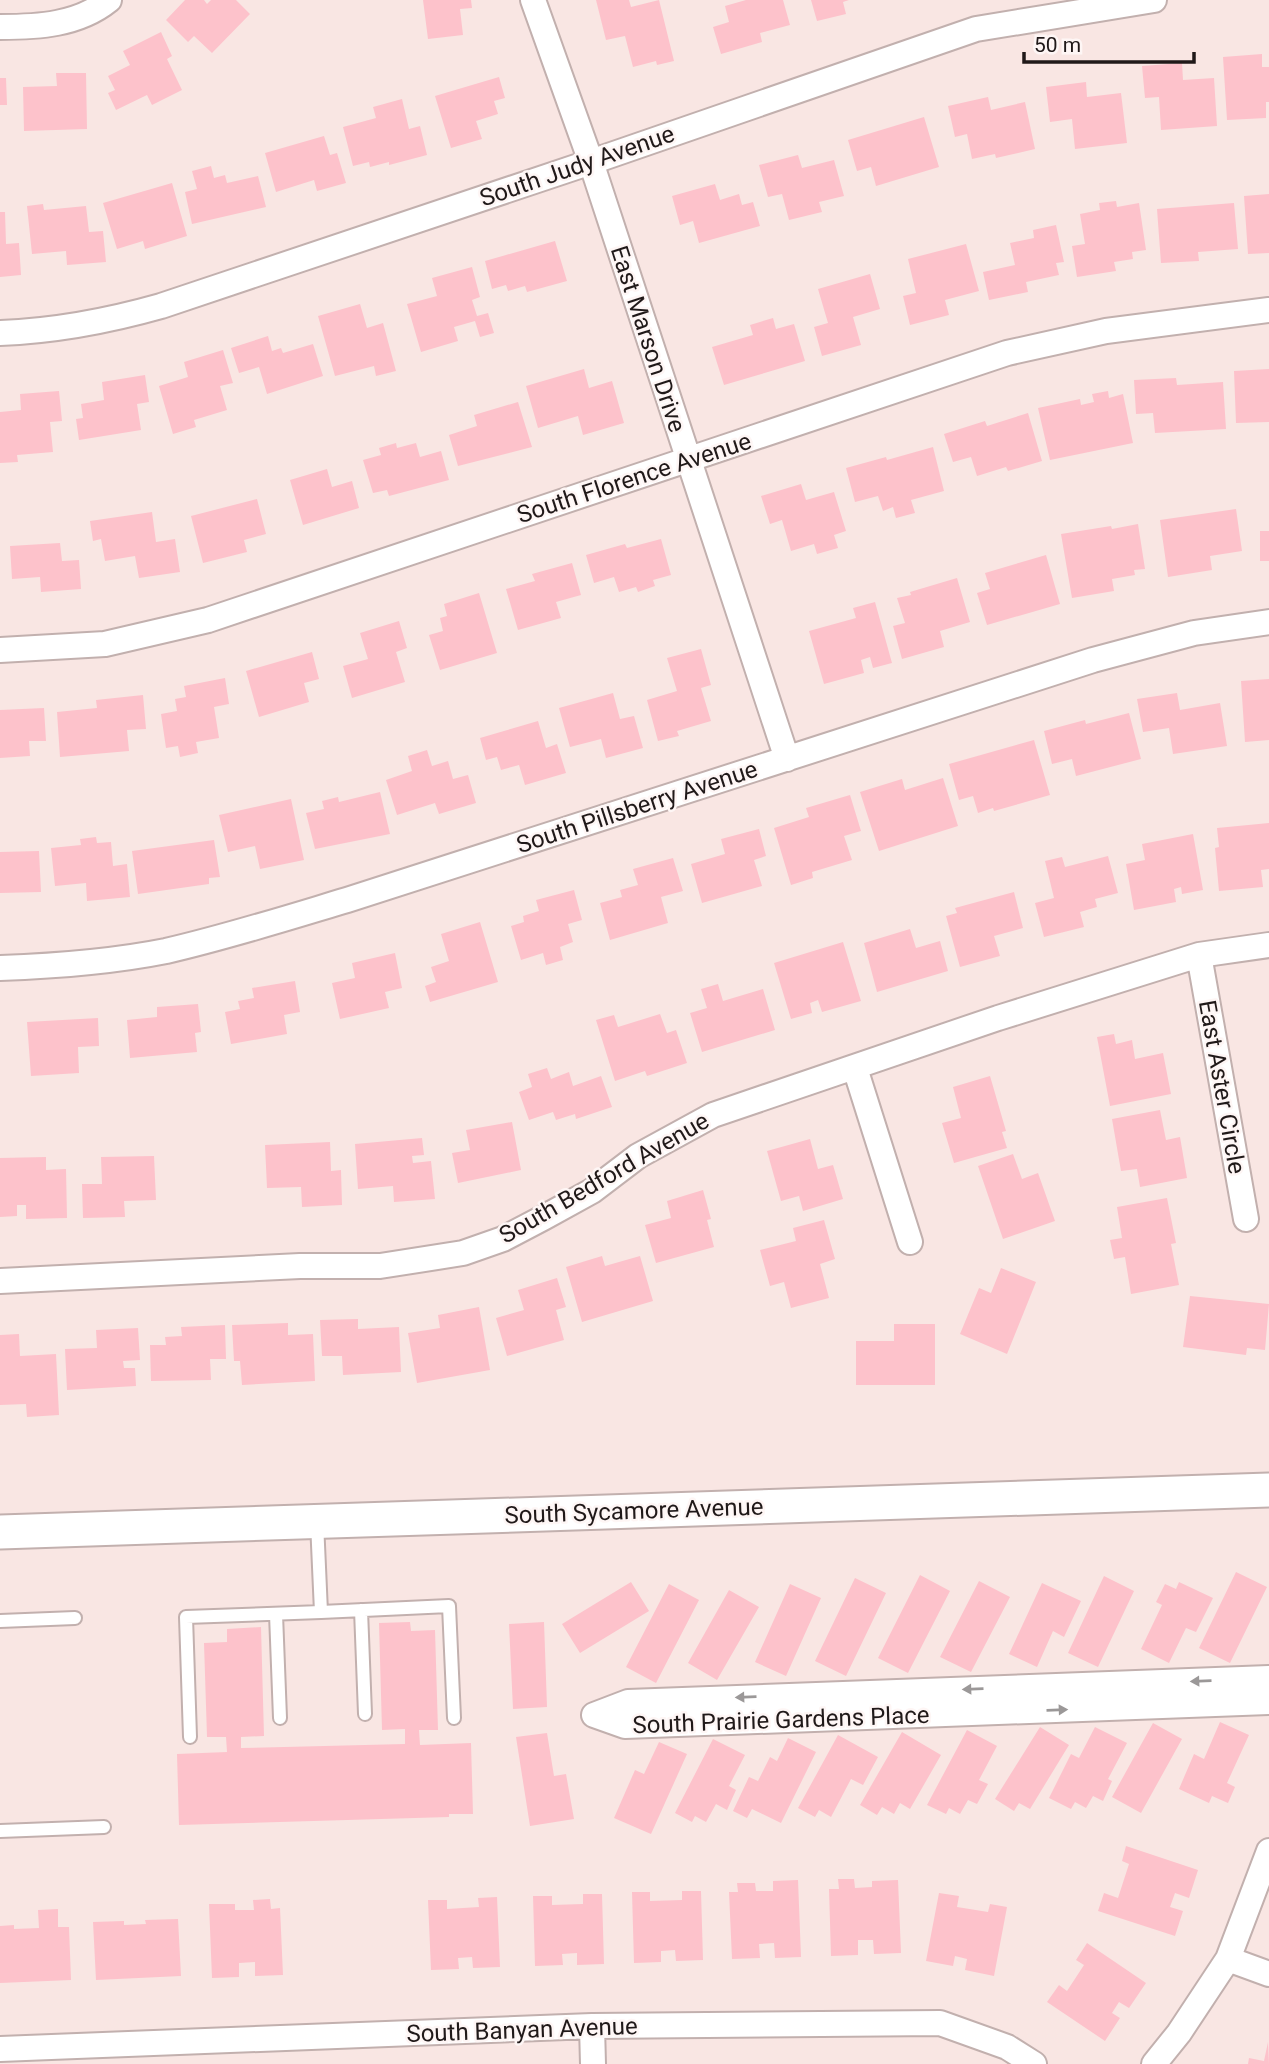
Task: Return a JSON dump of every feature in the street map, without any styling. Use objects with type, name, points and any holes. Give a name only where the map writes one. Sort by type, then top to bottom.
[{"type":"main road","name":"South Sycamore Avenue","points":[[0,1532],[1269,1490]]},
{"type":"street","points":[[0,27],[39,27],[77,19],[109,0]]},
{"type":"street","name":"East Marson Drive","points":[[533,0],[591,162],[787,759]]},
{"type":"street","name":"South Judy Avenue","points":[[0,333],[28,332],[106,321],[150,309],[591,162],[976,29],[1154,0]]},
{"type":"street","name":"South Florence Avenue","points":[[0,650],[105,644],[208,620],[1007,353],[1106,331],[1269,310]]},
{"type":"street","name":"South Pillsberry Avenue","points":[[0,968],[74,965],[164,951],[234,934],[1093,660],[1194,633],[1269,622]]},
{"type":"street","name":"South Bedford Avenue","points":[[0,1281],[300,1266],[380,1266],[463,1253],[503,1239],[544,1218],[592,1191],[638,1156],[713,1115],[998,1018],[1199,956],[1269,945]]},
{"type":"street","name":"East Aster Circle","points":[[1199,956],[1246,1219]]},
{"type":"street","points":[[855,1068],[910,1242]]},
{"type":"street","name":"South Prairie Gardens Place","points":[[1269,1678],[628,1702],[594,1715],[625,1727],[1269,1702]]},
{"type":"street","points":[[1154,2064],[1179,2033],[1228,1959],[1269,1851]]},
{"type":"street","points":[[1228,1959],[1269,1974]]},
{"type":"street","name":"South Banyan Avenue","points":[[0,2049],[592,2026],[940,2023],[1007,2047],[1034,2064]]},
{"type":"street","points":[[592,2026],[593,2064]]},
{"type":"lane","points":[[317,1521],[321,1612]]},
{"type":"lane","points":[[190,1737],[186,1617],[449,1606],[454,1718]]},
{"type":"lane","points":[[361,1610],[365,1714]]},
{"type":"lane","points":[[276,1614],[280,1718]]},
{"type":"lane","points":[[0,1621],[75,1618]]},
{"type":"lane","points":[[0,1831],[104,1827]]},
{"type":"building","points":[[185,0],[204,0],[207,4],[211,0],[236,0],[250,14],[212,53],[194,36],[188,42],[166,20]]},
{"type":"building","points":[[423,0],[471,0],[472,8],[460,9],[463,35],[428,39]]},
{"type":"building","points":[[596,0],[629,0],[631,7],[659,0],[674,61],[657,65],[656,61],[633,67],[625,36],[606,40]]},
{"type":"building","points":[[746,0],[783,0],[790,25],[760,33],[762,42],[721,54],[713,27],[729,22],[725,6]]},
{"type":"building","points":[[811,0],[849,0],[843,2],[846,14],[817,21]]},
{"type":"building","points":[[161,32],[172,56],[167,59],[182,90],[152,105],[147,95],[116,110],[108,93],[115,90],[108,76],[130,65],[123,51]]},
{"type":"building","points":[[1262,54],[1262,67],[1269,67],[1266,118],[1227,120],[1223,57]]},
{"type":"building","points":[[1182,63],[1183,80],[1214,78],[1217,126],[1161,130],[1159,97],[1145,98],[1142,66]]},
{"type":"building","points":[[56,73],[86,73],[87,129],[24,131],[23,87],[57,86]]},
{"type":"building","points":[[499,77],[505,98],[494,101],[498,114],[476,121],[482,139],[451,148],[435,96]]},
{"type":"building","points":[[0,78],[6,78],[7,105],[0,105]]},
{"type":"building","points":[[1086,82],[1087,97],[1121,93],[1127,143],[1075,149],[1072,119],[1050,122],[1046,87]]},
{"type":"building","points":[[988,97],[991,110],[1025,102],[1035,149],[996,158],[995,154],[972,159],[967,134],[955,137],[948,106]]},
{"type":"building","points":[[402,99],[409,129],[420,126],[427,155],[389,165],[389,162],[370,167],[369,162],[353,166],[343,127],[376,118],[373,107]]},
{"type":"building","points":[[924,117],[939,167],[876,186],[871,167],[857,171],[848,140]]},
{"type":"building","points":[[324,136],[330,155],[337,153],[346,183],[317,191],[314,180],[276,192],[265,153]]},
{"type":"building","points":[[798,155],[802,168],[834,160],[844,196],[819,202],[822,212],[789,220],[782,194],[768,197],[759,165]]},
{"type":"building","points":[[211,166],[214,178],[225,175],[227,183],[258,176],[266,207],[192,224],[185,192],[197,189],[192,171]]},
{"type":"building","points":[[172,183],[187,236],[145,249],[143,241],[117,249],[103,203]]},
{"type":"building","points":[[715,184],[720,200],[739,194],[742,205],[753,202],[760,226],[699,243],[693,221],[680,225],[672,196]]},
{"type":"building","points":[[1269,194],[1269,253],[1248,254],[1244,196]]},
{"type":"building","points":[[1116,201],[1117,207],[1139,203],[1146,250],[1132,252],[1133,259],[1114,262],[1116,271],[1077,277],[1072,246],[1085,244],[1080,214],[1100,210],[1099,203]]},
{"type":"building","points":[[1234,203],[1238,249],[1198,252],[1199,261],[1161,263],[1157,209]]},
{"type":"building","points":[[43,204],[44,210],[86,206],[89,232],[103,231],[106,262],[67,265],[66,251],[32,254],[27,206]]},
{"type":"building","points":[[0,212],[5,212],[6,244],[19,243],[21,275],[0,277]]},
{"type":"building","points":[[1056,225],[1064,262],[1056,263],[1059,275],[1026,282],[1028,292],[989,300],[983,272],[1015,265],[1010,243],[1034,238],[1033,230]]},
{"type":"building","points":[[555,241],[567,281],[527,292],[525,286],[508,291],[506,285],[492,289],[485,261]]},
{"type":"building","points":[[966,244],[979,291],[945,300],[949,315],[910,325],[903,296],[916,293],[908,259]]},
{"type":"building","points":[[472,267],[480,297],[472,300],[477,316],[488,313],[494,333],[480,337],[475,321],[454,327],[458,341],[421,352],[407,304],[437,296],[432,278]]},
{"type":"building","points":[[870,274],[880,309],[853,317],[861,345],[822,356],[814,327],[828,323],[818,289]]},
{"type":"building","points":[[360,304],[367,328],[383,323],[396,371],[376,376],[374,366],[335,376],[318,316]]},
{"type":"building","points":[[773,318],[776,329],[794,324],[805,361],[724,385],[712,347],[753,335],[750,325]]},
{"type":"building","points":[[268,336],[272,351],[281,348],[283,353],[313,344],[323,376],[267,394],[259,367],[239,373],[231,348]]},
{"type":"building","points":[[223,350],[233,383],[220,386],[227,410],[194,420],[196,427],[173,434],[159,386],[188,377],[184,362]]},
{"type":"building","points":[[584,369],[589,388],[612,381],[624,423],[583,435],[578,416],[538,428],[526,386]]},
{"type":"building","points":[[1269,369],[1269,422],[1236,423],[1234,371]]},
{"type":"building","points":[[145,375],[149,402],[137,404],[141,430],[79,440],[76,419],[83,418],[81,404],[104,400],[102,382]]},
{"type":"building","points":[[1176,378],[1177,385],[1223,382],[1226,429],[1155,433],[1153,413],[1136,414],[1134,380]]},
{"type":"building","points":[[59,391],[62,421],[50,422],[53,452],[17,455],[18,462],[0,463],[0,412],[21,410],[20,394]]},
{"type":"building","points":[[1108,391],[1109,398],[1123,394],[1133,443],[1050,460],[1038,408],[1080,399],[1081,405],[1094,402],[1092,394]]},
{"type":"building","points":[[518,402],[532,447],[458,466],[449,435],[477,426],[474,415]]},
{"type":"building","points":[[1028,413],[1042,461],[1008,471],[1006,467],[977,476],[971,457],[953,462],[944,434],[985,421],[987,426]]},
{"type":"building","points":[[396,443],[397,448],[416,443],[420,457],[441,451],[449,480],[389,496],[387,490],[373,493],[363,460],[381,455],[379,448]]},
{"type":"building","points":[[933,447],[944,491],[911,500],[915,513],[896,518],[893,507],[883,511],[878,496],[855,502],[846,468]]},
{"type":"building","points":[[327,469],[332,487],[352,481],[359,508],[303,525],[290,480]]},
{"type":"building","points":[[801,484],[806,500],[834,492],[846,531],[834,535],[838,548],[817,554],[814,544],[791,551],[782,520],[770,524],[761,496]]},
{"type":"building","points":[[257,499],[266,534],[244,540],[247,552],[203,563],[191,516]]},
{"type":"building","points":[[1236,509],[1242,551],[1210,556],[1212,570],[1168,577],[1160,520]]},
{"type":"building","points":[[152,512],[156,542],[175,539],[180,572],[139,578],[135,556],[105,561],[101,539],[93,541],[90,521]]},
{"type":"building","points":[[1138,524],[1145,569],[1134,570],[1135,575],[1112,579],[1114,591],[1072,598],[1061,534]]},
{"type":"building","points":[[1260,531],[1269,531],[1269,561],[1260,561]]},
{"type":"building","points":[[661,539],[671,575],[653,580],[655,586],[638,592],[636,587],[619,592],[614,577],[594,583],[586,555],[625,544],[627,548]]},
{"type":"building","points":[[60,543],[62,561],[79,560],[81,589],[41,592],[40,577],[12,579],[10,546]]},
{"type":"building","points":[[1046,555],[1060,604],[987,625],[977,593],[990,589],[985,573]]},
{"type":"building","points":[[572,563],[581,595],[556,602],[561,618],[518,630],[506,589],[535,581],[532,574]]},
{"type":"building","points":[[957,578],[970,622],[940,631],[944,647],[902,659],[893,626],[905,623],[897,598]]},
{"type":"building","points":[[479,593],[497,653],[440,670],[429,635],[443,631],[440,618],[447,616],[444,604]]},
{"type":"building","points":[[875,602],[892,663],[873,668],[870,657],[861,660],[864,673],[824,684],[809,631],[856,618],[853,608]]},
{"type":"building","points":[[399,621],[407,648],[396,652],[405,682],[352,698],[343,666],[368,659],[360,633]]},
{"type":"building","points":[[701,649],[711,685],[701,688],[711,721],[677,731],[679,736],[658,741],[647,700],[677,691],[667,658]]},
{"type":"building","points":[[312,652],[319,679],[304,683],[309,702],[259,717],[246,671]]},
{"type":"building","points":[[225,678],[229,704],[214,707],[219,738],[196,742],[198,753],[180,757],[178,746],[166,748],[161,714],[177,711],[175,699],[186,697],[184,686]]},
{"type":"building","points":[[1269,679],[1269,740],[1245,742],[1241,681]]},
{"type":"building","points":[[613,693],[620,719],[634,716],[643,748],[606,758],[601,739],[570,747],[559,708]]},
{"type":"building","points":[[1177,693],[1180,710],[1220,703],[1227,746],[1173,754],[1169,728],[1143,732],[1137,699]]},
{"type":"building","points":[[143,695],[146,729],[127,730],[129,751],[60,757],[57,712],[97,708],[96,700]]},
{"type":"building","points":[[44,708],[46,741],[29,741],[30,756],[0,758],[0,710]]},
{"type":"building","points":[[1129,713],[1141,759],[1076,776],[1072,759],[1052,764],[1044,731],[1085,720],[1086,724]]},
{"type":"building","points":[[538,721],[546,748],[557,744],[566,773],[525,785],[519,765],[501,770],[497,757],[486,760],[480,738]]},
{"type":"building","points":[[1034,740],[1050,795],[978,813],[973,796],[959,800],[949,764]]},
{"type":"building","points":[[427,750],[432,766],[448,761],[453,779],[468,775],[476,803],[439,814],[435,803],[397,815],[386,780],[412,771],[408,756]]},
{"type":"building","points":[[943,778],[958,826],[879,851],[860,792],[902,779],[905,790]]},
{"type":"building","points":[[380,792],[390,834],[315,849],[306,813],[324,809],[322,801],[338,797],[339,802]]},
{"type":"building","points":[[850,795],[861,831],[844,836],[852,860],[812,872],[813,878],[791,885],[774,828],[809,817],[806,808]]},
{"type":"building","points":[[291,799],[304,860],[260,869],[255,846],[228,852],[219,815]]},
{"type":"building","points":[[1269,823],[1269,869],[1261,870],[1263,887],[1219,891],[1215,848],[1219,847],[1217,828]]},
{"type":"building","points":[[759,829],[766,856],[754,860],[762,886],[702,903],[691,864],[725,854],[721,839]]},
{"type":"building","points":[[1193,834],[1203,890],[1182,894],[1181,887],[1174,889],[1176,902],[1134,910],[1126,864],[1145,860],[1142,844]]},
{"type":"building","points":[[96,837],[97,843],[111,842],[113,866],[127,864],[130,897],[87,901],[86,883],[55,886],[51,848],[81,845],[80,839]]},
{"type":"building","points":[[214,840],[220,877],[209,878],[209,884],[138,894],[132,851]]},
{"type":"building","points":[[39,851],[41,892],[0,893],[0,852]]},
{"type":"building","points":[[1108,856],[1118,893],[1095,899],[1097,907],[1080,912],[1084,927],[1044,937],[1035,903],[1054,898],[1045,861],[1062,857],[1065,867]]},
{"type":"building","points":[[673,858],[683,891],[661,897],[668,923],[610,940],[600,903],[622,897],[620,890],[638,885],[633,869]]},
{"type":"building","points":[[574,890],[582,920],[568,924],[573,942],[560,947],[563,960],[546,965],[543,953],[521,960],[511,926],[524,922],[523,916],[539,911],[536,900]]},
{"type":"building","points":[[1014,892],[1023,928],[994,936],[1000,956],[960,967],[946,916],[957,913],[955,908]]},
{"type":"building","points":[[480,922],[498,982],[430,1002],[425,986],[436,982],[431,967],[449,961],[441,934]]},
{"type":"building","points":[[910,929],[916,948],[940,941],[948,971],[877,992],[864,943]]},
{"type":"building","points":[[843,942],[861,1001],[822,1012],[818,1000],[810,1003],[812,1013],[791,1019],[774,963]]},
{"type":"building","points":[[395,953],[402,988],[385,992],[389,1008],[340,1019],[332,983],[355,978],[352,963]]},
{"type":"building","points":[[295,981],[300,1012],[284,1015],[287,1034],[231,1044],[225,1012],[240,1009],[238,1001],[254,998],[252,988]]},
{"type":"building","points":[[718,984],[723,1001],[763,989],[775,1030],[702,1052],[690,1013],[707,1008],[701,989]]},
{"type":"building","points":[[198,1004],[201,1032],[195,1033],[197,1052],[130,1058],[127,1020],[157,1017],[157,1007]]},
{"type":"building","points":[[660,1014],[667,1033],[676,1030],[687,1063],[647,1076],[645,1071],[615,1081],[596,1020],[614,1015],[618,1027]]},
{"type":"building","points":[[98,1018],[99,1046],[78,1047],[79,1073],[31,1076],[27,1022]]},
{"type":"building","points":[[1114,1034],[1116,1044],[1132,1040],[1135,1059],[1163,1053],[1171,1094],[1110,1106],[1097,1037]]},
{"type":"building","points":[[547,1068],[551,1079],[569,1072],[573,1086],[601,1076],[612,1107],[576,1119],[575,1114],[556,1120],[553,1112],[529,1120],[519,1092],[532,1087],[528,1074]]},
{"type":"building","points":[[990,1076],[1006,1131],[1002,1132],[1007,1148],[954,1163],[942,1123],[961,1118],[953,1087]]},
{"type":"building","points":[[1160,1110],[1166,1140],[1180,1137],[1187,1178],[1140,1187],[1137,1169],[1121,1171],[1112,1119]]},
{"type":"building","points":[[512,1122],[521,1170],[458,1183],[452,1153],[470,1150],[466,1130]]},
{"type":"building","points":[[422,1138],[424,1155],[412,1156],[413,1163],[431,1161],[435,1199],[394,1202],[393,1186],[358,1189],[355,1144]]},
{"type":"building","points":[[810,1139],[818,1169],[833,1165],[843,1199],[803,1211],[799,1196],[781,1201],[767,1151]]},
{"type":"building","points":[[330,1142],[331,1171],[341,1170],[342,1205],[302,1207],[301,1187],[267,1188],[265,1145]]},
{"type":"building","points":[[1013,1154],[1022,1179],[1038,1173],[1055,1221],[1003,1239],[978,1166]]},
{"type":"building","points":[[154,1156],[156,1200],[124,1201],[125,1217],[83,1218],[82,1184],[102,1184],[101,1157]]},
{"type":"building","points":[[46,1157],[46,1170],[66,1169],[67,1218],[26,1219],[26,1205],[17,1205],[17,1216],[0,1217],[0,1158]]},
{"type":"building","points":[[703,1190],[711,1219],[707,1220],[714,1247],[656,1263],[645,1225],[671,1218],[667,1201]]},
{"type":"building","points":[[1167,1198],[1176,1243],[1171,1244],[1179,1285],[1131,1294],[1125,1257],[1114,1259],[1110,1240],[1122,1238],[1117,1207]]},
{"type":"building","points":[[824,1220],[835,1259],[820,1264],[829,1298],[791,1308],[784,1282],[770,1286],[760,1250],[796,1241],[793,1228]]},
{"type":"building","points":[[602,1256],[605,1266],[640,1256],[653,1301],[582,1322],[566,1267]]},
{"type":"building","points":[[1001,1268],[1036,1282],[1007,1354],[960,1334],[979,1288],[991,1293]]},
{"type":"building","points":[[557,1278],[566,1307],[556,1310],[564,1340],[507,1356],[496,1318],[524,1310],[518,1290]]},
{"type":"building","points":[[1190,1296],[1269,1304],[1265,1350],[1247,1348],[1246,1355],[1183,1347]]},
{"type":"building","points":[[479,1307],[490,1370],[417,1383],[408,1333],[440,1328],[438,1315]]},
{"type":"building","points":[[358,1319],[358,1329],[399,1327],[401,1372],[343,1375],[342,1356],[322,1356],[320,1320]]},
{"type":"building","points":[[288,1323],[288,1335],[313,1334],[315,1381],[242,1385],[240,1361],[234,1361],[232,1325]]},
{"type":"building","points":[[894,1324],[935,1324],[935,1385],[856,1385],[856,1341],[894,1341]]},
{"type":"building","points":[[225,1325],[226,1359],[210,1359],[211,1380],[151,1381],[150,1345],[166,1345],[165,1337],[182,1336],[181,1327]]},
{"type":"building","points":[[138,1328],[140,1360],[123,1361],[124,1368],[135,1368],[136,1386],[67,1390],[65,1349],[97,1348],[96,1330]]},
{"type":"building","points":[[19,1334],[20,1356],[56,1354],[59,1415],[27,1417],[26,1404],[0,1405],[0,1335]]},
{"type":"building","points":[[1236,1572],[1267,1587],[1230,1663],[1199,1648]]},
{"type":"building","points":[[920,1575],[950,1591],[908,1673],[878,1658]]},
{"type":"building","points":[[1104,1576],[1134,1591],[1098,1667],[1068,1653]]},
{"type":"building","points":[[855,1578],[886,1593],[846,1676],[815,1661]]},
{"type":"building","points":[[979,1581],[1010,1597],[971,1672],[940,1657]]},
{"type":"building","points":[[631,1582],[649,1611],[580,1653],[562,1624]]},
{"type":"building","points":[[1179,1582],[1213,1598],[1196,1632],[1186,1628],[1169,1663],[1141,1649],[1162,1605],[1156,1602],[1165,1584],[1176,1589]]},
{"type":"building","points":[[1042,1583],[1081,1601],[1064,1637],[1053,1631],[1037,1667],[1009,1654]]},
{"type":"building","points":[[669,1584],[699,1600],[656,1683],[626,1667]]},
{"type":"building","points":[[790,1584],[821,1598],[786,1676],[755,1662]]},
{"type":"building","points":[[729,1590],[759,1607],[717,1680],[688,1663]]},
{"type":"building","points":[[410,1622],[411,1631],[435,1630],[438,1730],[419,1730],[420,1745],[471,1743],[473,1814],[449,1814],[449,1817],[179,1825],[177,1754],[227,1752],[226,1737],[207,1737],[204,1643],[227,1642],[227,1629],[261,1627],[264,1736],[241,1737],[241,1748],[405,1744],[405,1729],[382,1730],[379,1623]]},
{"type":"building","points":[[544,1622],[547,1707],[513,1709],[509,1624]]},
{"type":"building","points":[[1220,1722],[1249,1735],[1227,1783],[1235,1787],[1228,1803],[1212,1796],[1209,1803],[1179,1789],[1194,1754],[1204,1759]]},
{"type":"building","points":[[1153,1723],[1182,1739],[1141,1813],[1112,1797]]},
{"type":"building","points":[[1040,1727],[1069,1745],[1030,1809],[1019,1803],[1014,1811],[995,1799]]},
{"type":"building","points":[[1095,1727],[1127,1743],[1108,1779],[1112,1781],[1103,1801],[1093,1796],[1086,1808],[1075,1802],[1071,1809],[1049,1798],[1071,1754],[1079,1758]]},
{"type":"building","points":[[967,1730],[997,1746],[979,1780],[988,1784],[977,1804],[968,1800],[960,1814],[949,1808],[946,1814],[927,1805]]},
{"type":"building","points":[[902,1732],[941,1755],[910,1809],[900,1803],[894,1814],[882,1807],[877,1815],[860,1805]]},
{"type":"building","points":[[547,1733],[554,1776],[566,1774],[574,1819],[530,1826],[516,1737]]},
{"type":"building","points":[[838,1735],[878,1757],[863,1785],[851,1779],[831,1817],[819,1810],[815,1817],[798,1808]]},
{"type":"building","points":[[788,1738],[816,1752],[781,1823],[752,1809],[747,1818],[733,1811],[749,1777],[758,1781],[770,1757],[777,1761]]},
{"type":"building","points":[[713,1739],[745,1755],[729,1786],[736,1790],[727,1810],[716,1804],[706,1822],[695,1816],[692,1822],[675,1813]]},
{"type":"building","points":[[659,1742],[687,1754],[651,1834],[614,1818],[635,1770],[644,1774]]},
{"type":"building","points":[[1126,1846],[1198,1870],[1189,1898],[1175,1893],[1170,1907],[1183,1911],[1175,1936],[1098,1911],[1104,1893],[1118,1898],[1129,1864],[1122,1861]]},
{"type":"building","points":[[838,1879],[854,1879],[855,1888],[872,1887],[872,1881],[898,1880],[901,1953],[874,1954],[873,1940],[858,1940],[858,1955],[831,1956],[829,1889],[839,1889]]},
{"type":"building","points":[[798,1880],[801,1957],[775,1958],[774,1943],[759,1944],[760,1958],[732,1959],[729,1892],[738,1892],[737,1883],[755,1883],[756,1891],[773,1891],[773,1881]]},
{"type":"building","points":[[682,1891],[701,1891],[703,1960],[676,1961],[675,1950],[661,1951],[661,1962],[634,1963],[632,1892],[650,1892],[650,1901],[682,1900]]},
{"type":"building","points":[[939,1893],[959,1896],[957,1907],[988,1912],[990,1904],[1007,1907],[994,1976],[965,1970],[967,1959],[955,1956],[953,1966],[926,1961]]},
{"type":"building","points":[[583,1894],[602,1894],[604,1964],[577,1965],[577,1953],[562,1954],[563,1965],[535,1966],[533,1896],[552,1896],[552,1905],[583,1904]]},
{"type":"building","points":[[497,1897],[500,1967],[473,1968],[472,1957],[458,1958],[459,1969],[431,1970],[428,1900],[447,1900],[447,1909],[479,1907],[478,1898]]},
{"type":"building","points":[[270,1899],[271,1909],[280,1908],[283,1975],[255,1976],[255,1962],[239,1963],[239,1977],[212,1978],[209,1904],[235,1904],[235,1910],[254,1910],[253,1900]]},
{"type":"building","points":[[58,1909],[58,1927],[69,1927],[71,1980],[0,1983],[0,1926],[14,1925],[14,1929],[39,1928],[38,1910]]},
{"type":"building","points":[[178,1919],[181,1976],[96,1980],[93,1922],[124,1921],[124,1925],[146,1924],[145,1920]]},
{"type":"building","points":[[1087,1943],[1146,1983],[1129,2008],[1119,2002],[1112,2013],[1120,2018],[1105,2041],[1047,2002],[1059,1985],[1067,1991],[1084,1965],[1076,1960]]},
{"type":"building","points":[[1268,2042],[1269,2064],[1248,2064],[1249,2058],[1264,2061]]}]
